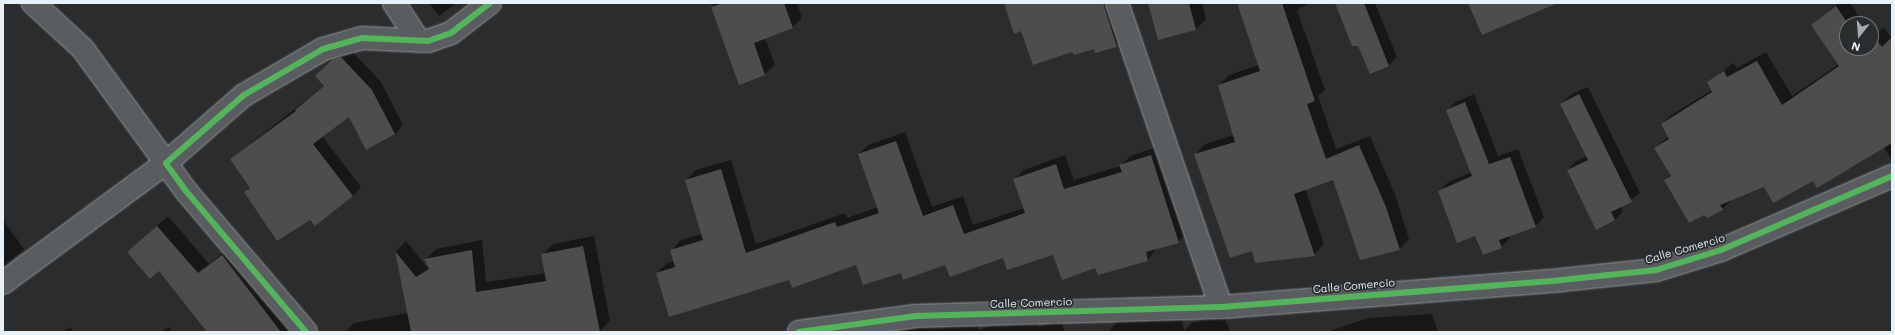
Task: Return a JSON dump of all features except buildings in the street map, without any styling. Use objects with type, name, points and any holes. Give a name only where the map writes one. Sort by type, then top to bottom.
[{"type":"street","points":[[33,3],[82,48],[186,191],[306,332]]},
{"type":"street","points":[[394,3],[419,41]]},
{"type":"street","points":[[3,283],[166,163],[244,95],[323,49],[362,38],[428,42],[451,33],[490,3]]},
{"type":"street","points":[[1117,3],[1221,307]]},
{"type":"street","name":"Calle Comercio","points":[[799,332],[916,316],[1221,307],[1568,280],[1656,270],[1721,250],[1892,176]]},
{"type":"cycle path","points":[[306,332],[186,191],[166,163],[244,95],[323,49],[362,38],[428,41],[451,33],[490,3]]},
{"type":"cycle path","points":[[799,332],[916,316],[1221,307],[1561,280],[1656,270],[1721,250],[1892,176]]}]
